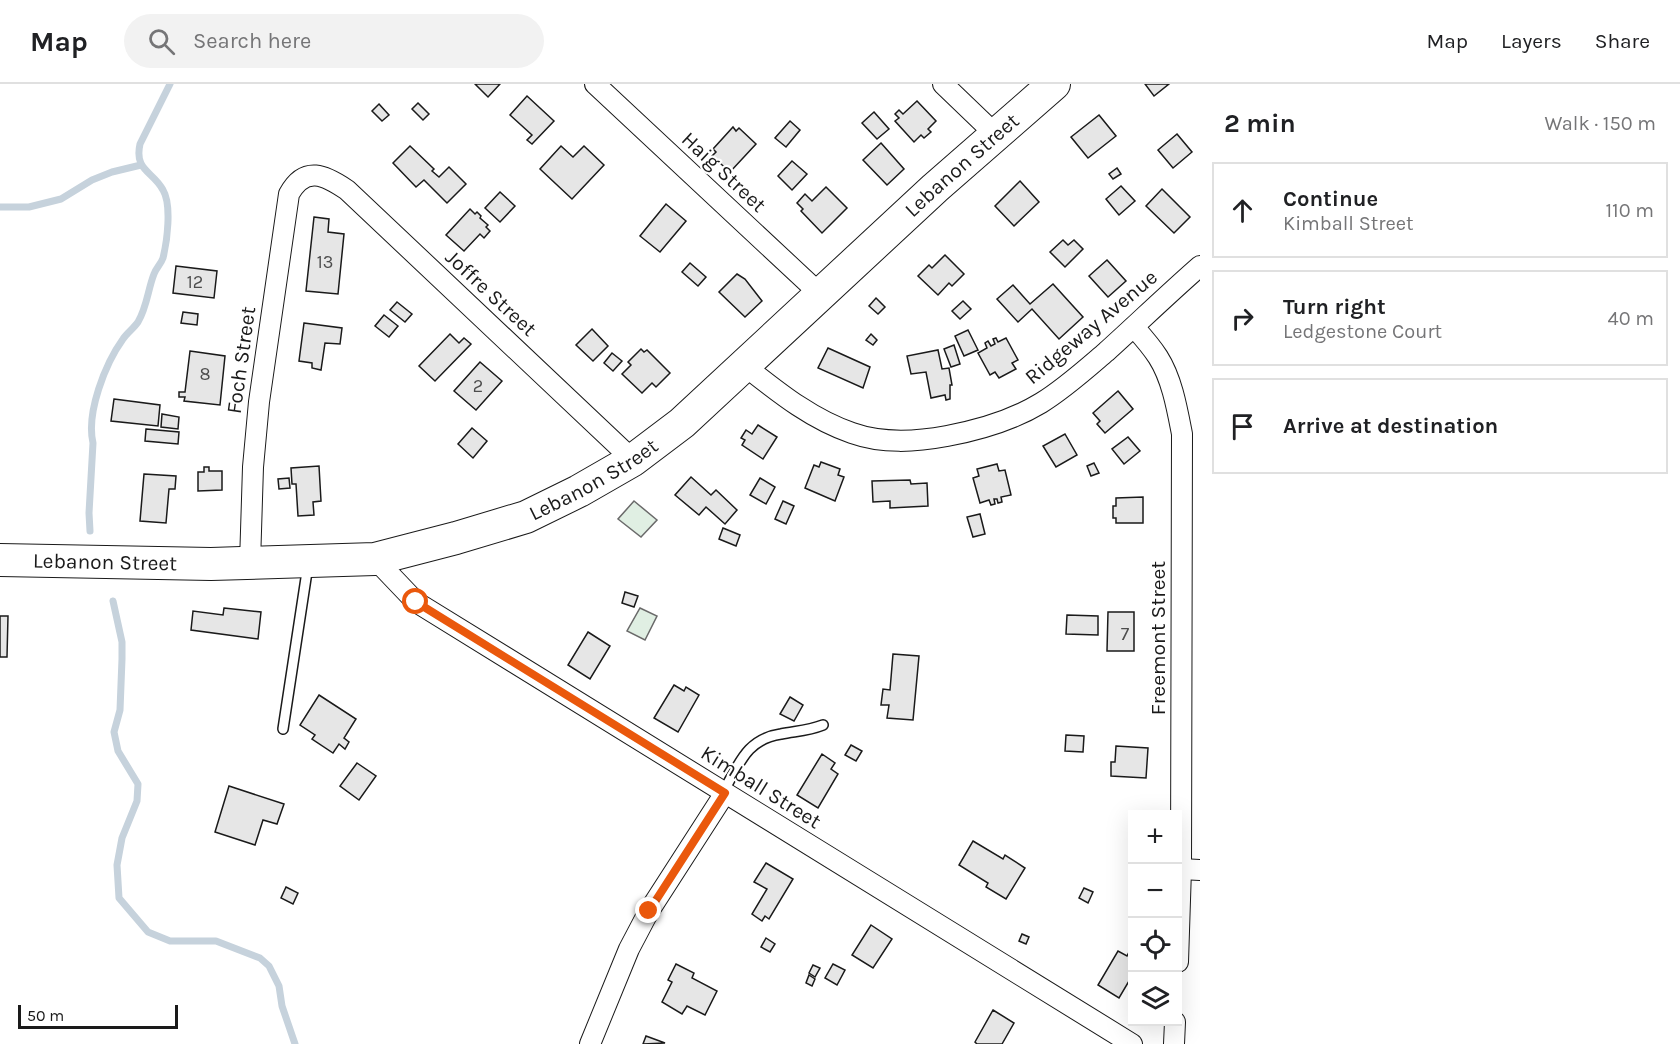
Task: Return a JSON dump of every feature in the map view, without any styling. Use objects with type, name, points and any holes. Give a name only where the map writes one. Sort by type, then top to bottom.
[{"type":"highway","name":"Lebanon Street","points":[[0,560],[250,563],[375,559],[526,517],[633,460],[682,423],[995,134],[1054,84]]},
{"type":"street","name":"Haig Street","points":[[595,84],[820,294]]},
{"type":"street","points":[[943,84],[995,134]]},
{"type":"street","name":"Joffre Street","points":[[309,175],[319,175],[333,180],[347,190],[633,460]]},
{"type":"street","name":"Foch Street","points":[[250,563],[259,402],[289,194],[299,181],[309,175]]},
{"type":"street","name":"Ridgeway Avenue","points":[[745,366],[802,410],[846,431],[872,439],[891,441],[933,439],[975,430],[1004,420],[1041,402],[1077,376],[1200,266]]},
{"type":"street","name":"Freemont Street","points":[[1134,327],[1158,356],[1165,369],[1182,434],[1191,870],[1182,934]]},
{"type":"street","name":"Kimball Street","points":[[375,559],[416,602],[1132,1044]]},
{"type":"street","points":[[590,1044],[629,948],[649,911],[724,792]]},
{"type":"street","points":[[1174,1044],[1175,1026]]},
{"type":"lane","points":[[283,729],[309,561]]},
{"type":"lane","points":[[724,792],[743,755],[761,738],[807,731],[823,725]]},
{"type":"green space","points":[[634,501],[657,520],[641,537],[618,519]]},
{"type":"green space","points":[[640,608],[657,616],[645,640],[627,631]]},
{"type":"building","points":[[475,84],[500,84],[488,97]]},
{"type":"building","points":[[1145,84],[1169,84],[1154,96]]},
{"type":"building","points":[[527,96],[554,121],[532,144],[527,140],[532,135],[510,115]]},
{"type":"building","points":[[917,101],[936,121],[928,129],[931,132],[924,138],[921,135],[914,142],[895,121],[899,118],[895,114],[899,110],[903,114]]},
{"type":"building","points":[[418,103],[429,114],[423,120],[412,109]]},
{"type":"building","points":[[379,104],[389,115],[382,121],[372,111]]},
{"type":"building","points":[[874,112],[889,129],[877,139],[862,123]]},
{"type":"building","points":[[1099,115],[1116,136],[1088,158],[1071,137]]},
{"type":"building","points":[[790,121],[800,130],[786,147],[775,138]]},
{"type":"building","points":[[733,127],[736,131],[739,128],[756,144],[730,172],[712,156],[716,152],[713,149]]},
{"type":"building","points":[[1177,134],[1192,152],[1173,168],[1158,150]]},
{"type":"building","points":[[881,143],[904,169],[887,185],[863,160]]},
{"type":"building","points":[[410,146],[434,169],[432,171],[439,177],[449,167],[466,184],[447,203],[424,180],[416,187],[393,163]]},
{"type":"building","points":[[561,146],[573,157],[584,146],[604,165],[572,199],[540,169]]},
{"type":"building","points":[[792,161],[807,174],[792,190],[778,176]]},
{"type":"building","points":[[1117,168],[1121,174],[1113,179],[1109,174]]},
{"type":"building","points":[[1020,181],[1039,202],[1014,226],[995,206]]},
{"type":"building","points":[[1121,186],[1135,201],[1119,215],[1106,199]]},
{"type":"building","points":[[826,187],[847,208],[822,233],[801,211],[803,209],[797,203],[805,194],[812,201]]},
{"type":"building","points":[[1162,189],[1190,217],[1174,233],[1146,206]]},
{"type":"building","points":[[500,192],[515,206],[500,222],[485,208]]},
{"type":"building","points":[[666,204],[686,221],[660,252],[640,236]]},
{"type":"building","points":[[470,209],[481,216],[480,218],[488,225],[486,227],[490,231],[484,238],[480,234],[464,251],[446,235]]},
{"type":"building","points":[[314,217],[329,219],[328,232],[344,234],[338,294],[306,291]]},
{"type":"building","points":[[1063,240],[1068,245],[1074,240],[1083,249],[1065,267],[1050,252]]},
{"type":"building","points":[[945,255],[964,274],[952,286],[949,283],[938,295],[918,276],[929,265],[932,268]]},
{"type":"building","points":[[1107,260],[1126,281],[1108,297],[1089,276]]},
{"type":"building","points":[[690,263],[706,277],[698,286],[682,272]]},
{"type":"building","points":[[176,266],[217,271],[214,298],[173,293]]},
{"type":"building","points":[[737,274],[745,279],[762,301],[745,317],[719,292]]},
{"type":"building","points":[[1053,284],[1083,317],[1059,339],[1032,309],[1018,322],[997,299],[1013,285],[1030,304]]},
{"type":"building","points":[[876,298],[885,307],[878,314],[869,306]]},
{"type":"building","points":[[963,301],[971,309],[960,319],[952,311]]},
{"type":"building","points":[[397,302],[412,314],[405,322],[390,310]]},
{"type":"building","points":[[183,312],[198,314],[197,325],[181,323]]},
{"type":"building","points":[[384,315],[398,326],[389,337],[375,326]]},
{"type":"building","points":[[304,323],[342,328],[340,344],[325,343],[321,370],[312,368],[312,363],[299,361]]},
{"type":"building","points":[[592,329],[608,346],[593,361],[576,345]]},
{"type":"building","points":[[968,330],[978,350],[964,356],[955,336]]},
{"type":"building","points":[[450,334],[459,343],[464,338],[471,344],[435,381],[419,366]]},
{"type":"building","points":[[871,334],[877,340],[873,345],[866,340]]},
{"type":"building","points":[[996,338],[998,342],[1006,338],[1018,360],[1012,363],[1016,369],[999,378],[995,372],[990,375],[978,353],[987,348],[985,343],[988,341],[991,346],[995,344],[993,339]]},
{"type":"building","points":[[954,345],[960,364],[951,367],[944,349]]},
{"type":"building","points":[[828,348],[870,367],[863,388],[818,368]]},
{"type":"building","points":[[641,349],[644,352],[647,350],[670,373],[656,387],[652,383],[642,393],[622,374],[631,365],[628,362]]},
{"type":"building","points":[[938,350],[942,369],[949,368],[952,385],[950,385],[950,399],[946,400],[945,395],[931,398],[926,372],[911,374],[907,356]]},
{"type":"building","points":[[190,351],[225,356],[220,405],[184,401],[185,397],[179,397],[179,392],[185,392]]},
{"type":"building","points":[[612,353],[622,361],[613,371],[604,363]]},
{"type":"building","points":[[480,362],[502,381],[476,410],[454,391]]},
{"type":"building","points":[[1118,391],[1133,409],[1105,433],[1097,424],[1100,421],[1093,413]]},
{"type":"building","points":[[114,399],[160,405],[158,426],[111,421]]},
{"type":"building","points":[[162,414],[179,417],[178,429],[161,427]]},
{"type":"building","points":[[758,425],[777,437],[763,459],[742,445],[745,440],[741,438],[746,430],[752,434]]},
{"type":"building","points":[[472,428],[487,441],[473,458],[458,444]]},
{"type":"building","points":[[146,429],[179,432],[178,444],[145,441]]},
{"type":"building","points":[[1065,434],[1077,455],[1056,467],[1043,446]]},
{"type":"building","points":[[1128,437],[1140,451],[1124,464],[1112,449]]},
{"type":"building","points":[[821,462],[840,469],[838,475],[844,477],[835,501],[805,488],[814,465],[819,467]]},
{"type":"building","points":[[1094,463],[1099,473],[1091,476],[1087,466]]},
{"type":"building","points":[[997,464],[999,471],[1005,470],[1011,495],[1001,497],[1002,502],[998,503],[997,499],[994,499],[995,504],[991,505],[989,500],[980,503],[973,478],[979,476],[977,469]]},
{"type":"building","points":[[319,466],[321,501],[313,502],[314,515],[298,516],[296,484],[292,484],[291,468]]},
{"type":"building","points":[[204,467],[209,467],[209,471],[222,471],[222,490],[198,491],[198,472],[204,472]]},
{"type":"building","points":[[144,474],[176,476],[175,489],[169,489],[166,523],[140,521]]},
{"type":"building","points":[[691,477],[711,495],[716,490],[737,510],[725,524],[706,507],[699,515],[675,495]]},
{"type":"building","points":[[289,478],[290,488],[279,489],[278,479]]},
{"type":"building","points":[[760,478],[775,487],[766,504],[750,495]]},
{"type":"building","points":[[910,480],[911,484],[927,483],[928,506],[890,508],[890,501],[873,502],[872,481]]},
{"type":"building","points":[[1143,497],[1143,523],[1116,523],[1116,518],[1113,518],[1113,506],[1116,506],[1116,498]]},
{"type":"building","points":[[783,501],[794,506],[786,524],[775,519]]},
{"type":"building","points":[[980,514],[985,534],[973,537],[967,517]]},
{"type":"building","points":[[723,528],[740,535],[736,546],[719,539]]},
{"type":"building","points":[[625,592],[638,596],[634,607],[622,603]]},
{"type":"building","points":[[224,608],[261,612],[258,639],[191,630],[193,611],[223,615]]},
{"type":"building","points":[[1108,612],[1134,612],[1134,651],[1107,651]]},
{"type":"building","points":[[1067,615],[1098,616],[1098,635],[1066,634]]},
{"type":"building","points":[[0,616],[8,616],[7,657],[0,657]]},
{"type":"building","points":[[588,632],[610,646],[590,679],[568,665]]},
{"type":"building","points":[[893,654],[919,656],[913,720],[887,718],[889,705],[881,705],[883,689],[890,690]]},
{"type":"building","points":[[674,685],[684,691],[686,687],[699,695],[678,732],[654,718]]},
{"type":"building","points":[[319,695],[356,719],[344,738],[349,742],[345,749],[339,744],[333,753],[312,739],[315,735],[300,725]]},
{"type":"building","points":[[790,697],[803,705],[794,721],[780,714]]},
{"type":"building","points":[[1066,735],[1084,736],[1083,752],[1065,751]]},
{"type":"building","points":[[851,745],[862,751],[856,761],[845,755]]},
{"type":"building","points":[[1116,746],[1148,748],[1146,778],[1111,776],[1111,762],[1115,762]]},
{"type":"building","points":[[822,754],[835,763],[831,769],[838,774],[818,808],[797,795]]},
{"type":"building","points":[[357,763],[376,776],[359,800],[340,786]]},
{"type":"building","points":[[229,786],[284,804],[277,824],[263,820],[255,845],[215,832]]},
{"type":"building","points":[[973,841],[1003,859],[1005,855],[1025,868],[1006,899],[986,887],[988,883],[959,865]]},
{"type":"building","points":[[766,863],[793,879],[769,919],[765,916],[762,921],[752,914],[767,889],[754,882]]},
{"type":"building","points":[[286,887],[298,893],[293,904],[281,898]]},
{"type":"building","points":[[1084,888],[1093,892],[1088,903],[1079,898]]},
{"type":"building","points":[[871,925],[892,939],[873,968],[852,955]]},
{"type":"building","points":[[1022,934],[1029,937],[1026,944],[1019,941]]},
{"type":"building","points":[[766,938],[775,944],[770,952],[761,947]]},
{"type":"building","points":[[1118,951],[1127,956],[1128,954],[1128,983],[1119,998],[1098,985]]},
{"type":"building","points":[[676,964],[694,973],[692,978],[717,991],[705,1015],[687,1006],[682,1014],[662,1002],[672,982],[668,980]]},
{"type":"building","points":[[833,964],[845,970],[837,985],[825,978]]},
{"type":"building","points":[[813,965],[820,968],[815,977],[809,973]]},
{"type":"building","points":[[809,975],[815,979],[812,986],[806,983]]},
{"type":"building","points":[[993,1010],[1014,1023],[1002,1044],[977,1044],[975,1042]]},
{"type":"building","points":[[646,1036],[665,1043],[643,1044]]},
{"type":"waterway","points":[[90,531],[92,418],[99,389],[116,349],[141,316],[154,274],[165,251],[168,224],[166,197],[159,184],[142,165],[139,153],[140,144],[170,84]]},
{"type":"waterway","points":[[0,207],[29,207],[61,199],[92,180],[141,165]]},
{"type":"waterway","points":[[113,601],[122,642],[120,710],[114,732],[118,751],[138,784],[137,801],[122,838],[117,865],[119,898],[148,932],[170,941],[216,941],[260,958],[269,966],[279,986],[282,1006],[295,1044]]},
{"type":"route","points":[[416,602],[725,793],[649,911]]}]
